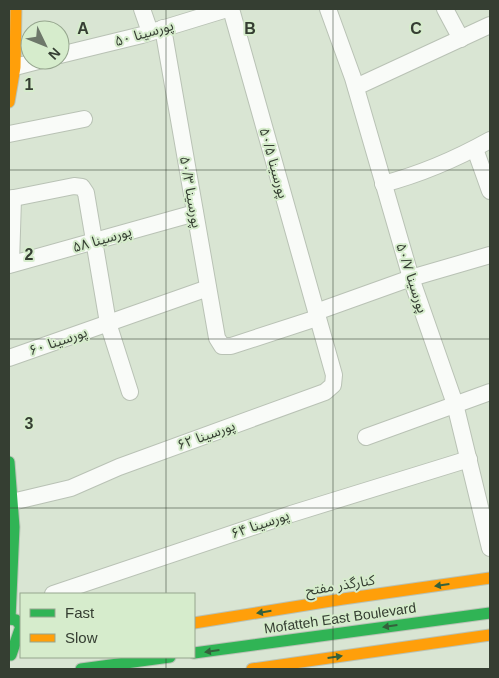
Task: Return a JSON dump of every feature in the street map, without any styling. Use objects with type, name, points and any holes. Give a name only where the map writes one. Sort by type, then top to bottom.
[{"type":"main road","points":[[9,102],[15,67],[16,9]]},
{"type":"main road","points":[[9,462],[14,527],[12,613],[20,625]]},
{"type":"main road","name":"کنارگذر مفتح","points":[[195,623],[490,578]]},
{"type":"main road","points":[[259,625],[343,599]]},
{"type":"main road","name":"Mofatteh East Boulevard","points":[[195,654],[490,612]]},
{"type":"main road","points":[[9,651],[11,655],[20,630]]},
{"type":"main road","points":[[252,669],[490,635]]},
{"type":"main road","points":[[195,645],[212,639]]},
{"type":"main road","points":[[143,660],[151,658]]},
{"type":"main road","points":[[82,669],[161,658]]},
{"type":"street","name":"پورسینا ۵۰/۳","points":[[142,9],[157,30],[195,213],[217,338],[222,346],[231,346],[317,315]]},
{"type":"street","name":"پورسینا ۵۰","points":[[70,52],[229,9]]},
{"type":"street","name":"پورسینا ۵۰/۵","points":[[229,9],[317,315]]},
{"type":"street","name":"پورسینا ۵۰/۷","points":[[328,9],[356,87],[411,278],[455,404],[490,548]]},
{"type":"street","points":[[445,9],[461,39]]},
{"type":"street","points":[[356,87],[490,26]]},
{"type":"street","points":[[15,67],[20,66]]},
{"type":"street","points":[[9,134],[84,119]]},
{"type":"street","points":[[383,184],[412,177],[475,149],[490,140]]},
{"type":"street","points":[[475,149],[490,191]]},
{"type":"street","points":[[10,264],[11,199],[74,186],[82,188],[86,193],[108,323],[130,392]]},
{"type":"street","name":"پورسینا ۵۸","points":[[10,264],[195,213]]},
{"type":"street","points":[[317,315],[411,278],[490,255]]},
{"type":"street","name":"پورسینا ۶۰","points":[[9,358],[208,288]]},
{"type":"street","name":"پورسینا ۶۲","points":[[12,502],[71,488],[119,467],[325,392],[333,385],[334,375],[317,315]]},
{"type":"street","points":[[366,437],[490,392]]},
{"type":"street","name":"پورسینا ۶۴","points":[[56,593],[291,514],[469,460]]},
{"type":"traffic: fast","points":[[9,462],[14,527],[10,619]]},
{"type":"traffic: fast","points":[[195,653],[490,613]]},
{"type":"traffic: fast","points":[[10,619],[16,620],[20,625]]},
{"type":"traffic: fast","points":[[11,655],[20,629]]},
{"type":"traffic: fast","points":[[81,669],[163,658]]},
{"type":"traffic: slow","points":[[9,102],[15,67],[16,9]]},
{"type":"traffic: slow","points":[[195,623],[490,578]]},
{"type":"traffic: slow","points":[[252,669],[490,635]]}]
